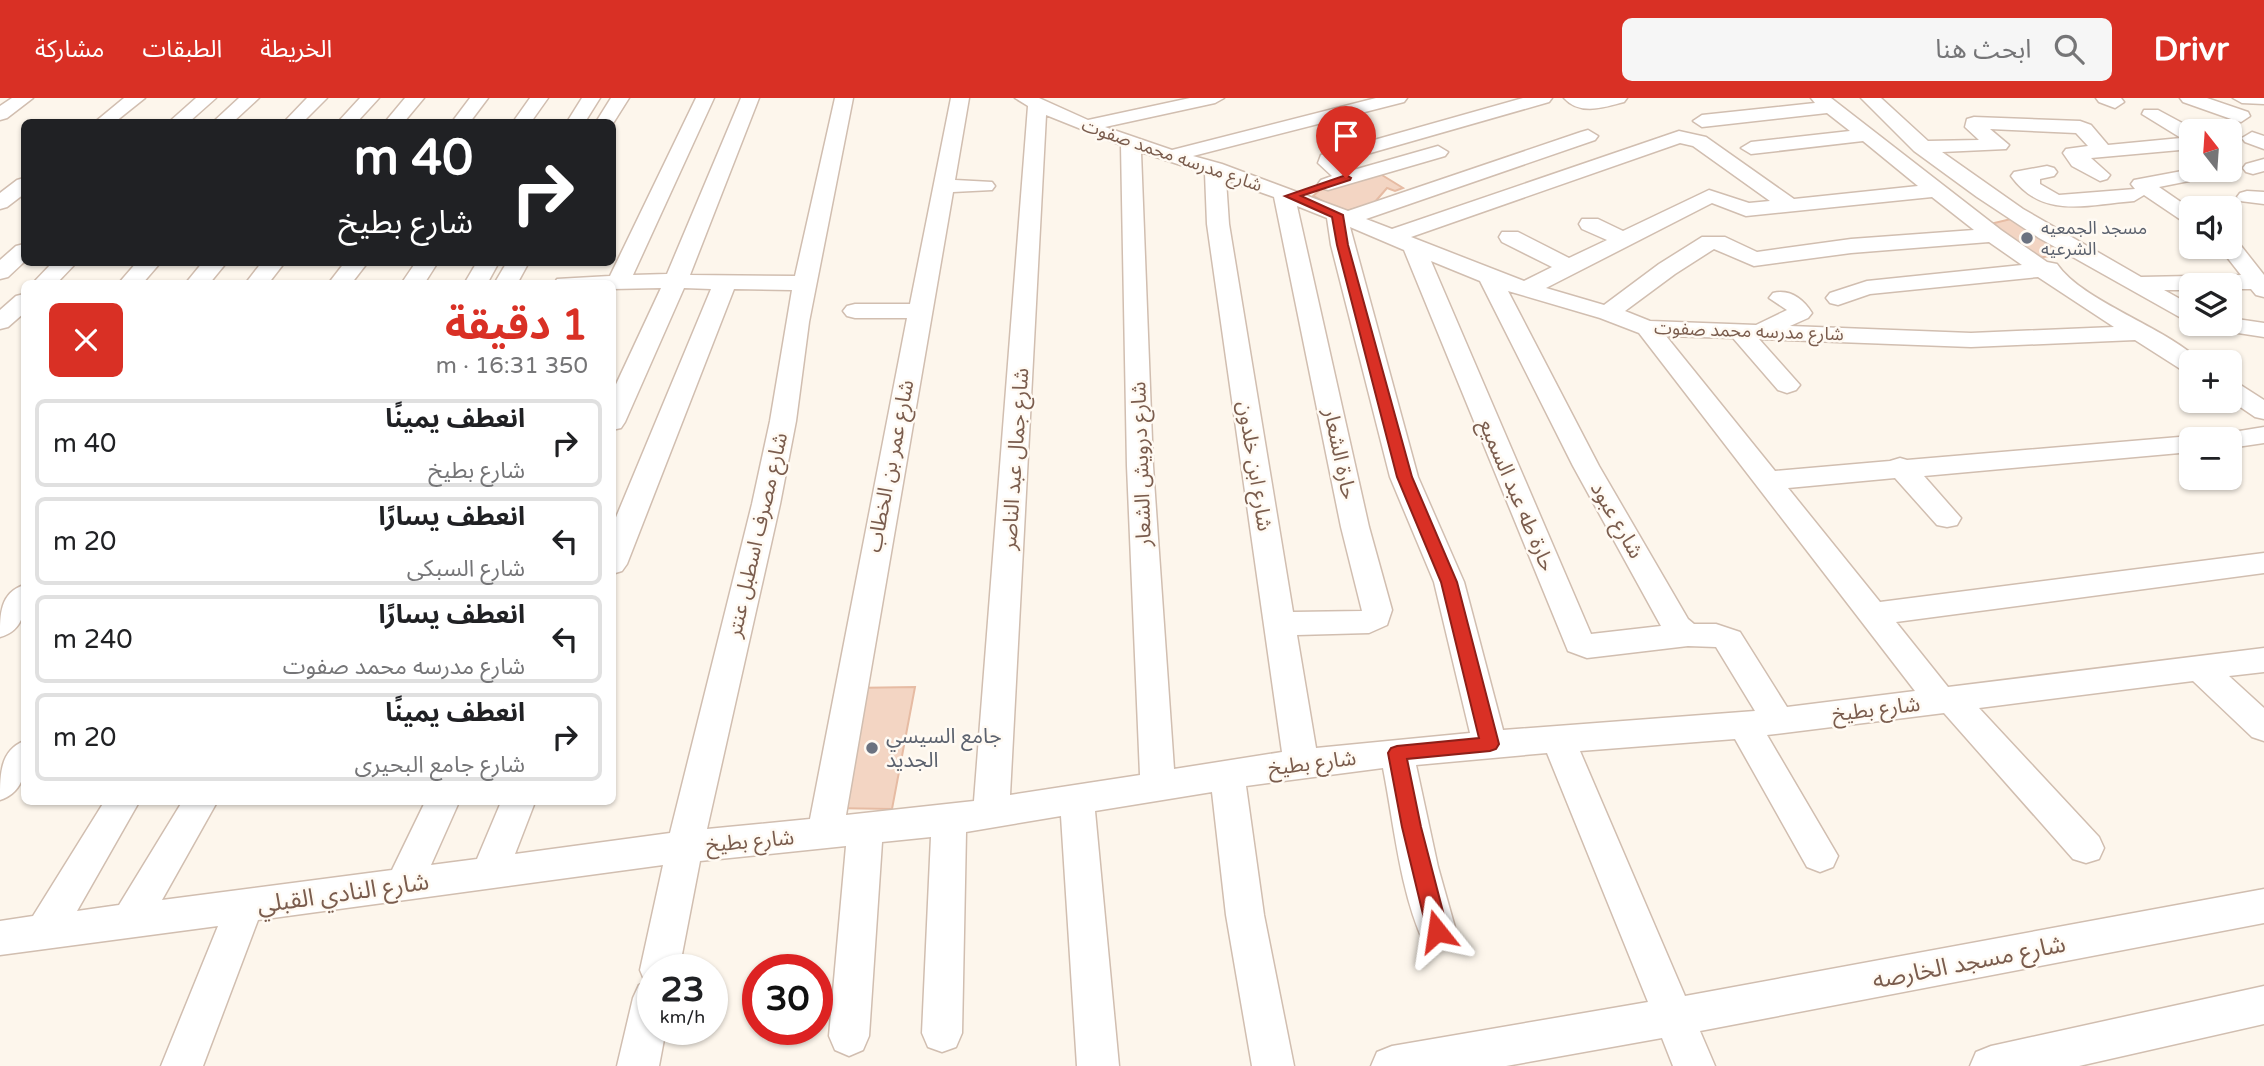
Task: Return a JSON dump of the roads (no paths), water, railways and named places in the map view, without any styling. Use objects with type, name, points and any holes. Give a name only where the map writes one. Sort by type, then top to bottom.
[{"type":"street","points":[[0,114],[24,98]]},
{"type":"street","points":[[108,119],[136,98]]},
{"type":"street","points":[[181,119],[207,98]]},
{"type":"street","points":[[226,119],[250,98]]},
{"type":"street","points":[[296,119],[317,98]]},
{"type":"street","points":[[350,119],[370,98]]},
{"type":"street","points":[[397,119],[415,98]]},
{"type":"street","points":[[463,119],[479,98]]},
{"type":"street","points":[[524,119],[539,98]]},
{"type":"street","points":[[578,119],[591,98]]},
{"type":"street","points":[[607,119],[620,98]]},
{"type":"street","points":[[705,98],[618,282],[805,283]]},
{"type":"street","points":[[616,413],[676,281],[750,98]]},
{"type":"street","name":"شارع مصرف اسطبل عنتر","points":[[662,954],[766,504],[783,421],[805,283],[844,98]]},
{"type":"street","name":"شارع عمر بن الخطاب","points":[[825,834],[877,534],[946,186],[960,98]]},
{"type":"street","points":[[1084,126],[1215,98]]},
{"type":"street","points":[[1174,155],[1323,109],[1398,98]]},
{"type":"street","points":[[1573,98],[1593,106],[1618,98]]},
{"type":"street","points":[[1870,98],[1942,165],[2018,215],[2179,307]]},
{"type":"street","points":[[2189,98],[2242,107],[2264,99]]},
{"type":"street","points":[[1346,178],[1328,163],[1328,159],[1533,99]]},
{"type":"street","name":"شارع مدرسه محمد صفوت","points":[[1031,101],[1084,126],[1287,194],[1524,290],[1608,313],[1647,328],[1971,340],[2138,333]]},
{"type":"street","name":"شارع جمال عبد الناصر","points":[[991,814],[1031,101]]},
{"type":"street","points":[[1702,121],[1825,103],[2042,270],[2179,358]]},
{"type":"street","points":[[2148,104],[2179,127]]},
{"type":"street","points":[[1921,147],[1999,145],[1972,125],[1979,124],[2080,127],[2086,130],[2100,149],[2104,162]]},
{"type":"street","points":[[1751,148],[1867,135]]},
{"type":"street","points":[[1490,744],[1449,582],[1404,477],[1342,245],[1342,217],[1588,136]]},
{"type":"street","points":[[1404,241],[1679,138],[1699,141],[1789,205]]},
{"type":"street","name":"شارع درويش الشعار","points":[[1131,141],[1140,466],[1158,787]]},
{"type":"street","points":[[2082,161],[2104,162],[2179,146]]},
{"type":"street","points":[[1287,194],[1438,152]]},
{"type":"street","points":[[1909,167],[1942,165]]},
{"type":"street","name":"شارع ابن خلدون","points":[[1215,169],[1218,224],[1301,763]]},
{"type":"street","points":[[2047,172],[2021,176],[2032,182],[2025,184],[2048,198],[2073,206],[2119,211],[2134,205]]},
{"type":"street","points":[[2179,178],[2141,184],[2179,210]]},
{"type":"street","points":[[0,203],[21,186]]},
{"type":"street","points":[[946,186],[985,186]]},
{"type":"street","points":[[1524,290],[1709,196],[1723,199],[1746,210],[1938,190]]},
{"type":"street","name":"حارة الشعار","points":[[1278,624],[1369,622],[1376,617],[1377,610],[1355,527],[1287,194]]},
{"type":"street","points":[[2018,215],[2073,206]]},
{"type":"street","points":[[1590,223],[1623,239]]},
{"type":"street","points":[[1608,313],[1667,269],[1710,242],[1717,242],[1744,257],[1754,259],[1851,246],[1993,234]]},
{"type":"street","points":[[1510,237],[1569,267]]},
{"type":"street","name":"حارة طه عبد السميع","points":[[1404,241],[1579,642],[1587,646],[1687,635]]},
{"type":"street","points":[[0,272],[21,254]]},
{"type":"street","points":[[2239,259],[2260,286]]},
{"type":"street","points":[[1838,298],[1867,288],[2042,270],[2095,261]]},
{"type":"street","points":[[47,280],[62,266]]},
{"type":"street","points":[[133,280],[146,266]]},
{"type":"street","points":[[200,280],[212,266]]},
{"type":"street","points":[[260,280],[271,266]]},
{"type":"street","points":[[342,280],[354,266]]},
{"type":"street","name":"شارع عبود","points":[[1489,277],[1586,466],[1677,627],[1687,635]]},
{"type":"street","points":[[616,554],[725,282]]},
{"type":"street","points":[[2136,284],[2260,286]]},
{"type":"street","points":[[1781,298],[1796,306],[1800,313],[1749,331],[1787,385]]},
{"type":"street","points":[[855,311],[920,311]]},
{"type":"street","points":[[2242,327],[2264,330]]},
{"type":"street","name":"شارع بطيخ","points":[[1647,328],[1872,614],[1946,700]]},
{"type":"street","points":[[2242,397],[2264,411]]},
{"type":"street","points":[[2242,438],[2264,435]]},
{"type":"street","points":[[1766,481],[1900,467],[2179,445]]},
{"type":"street","points":[[1900,467],[1947,518]]},
{"type":"street","points":[[1872,614],[2264,563]]},
{"type":"street","points":[[0,626],[21,600]]},
{"type":"street","points":[[1687,635],[1715,634],[1729,640],[1761,723],[1820,856]]},
{"type":"street","name":"شارع بطيخ","points":[[685,847],[948,820],[1301,763],[1490,744],[1761,723],[2264,660]]},
{"type":"street","points":[[2199,668],[2264,728]]},
{"type":"street","points":[[1946,700],[2086,848]]},
{"type":"street","points":[[1559,740],[1694,1066]]},
{"type":"street","points":[[1397,753],[1415,843],[1437,931]]},
{"type":"street","points":[[0,786],[21,759]]},
{"type":"street","points":[[1227,775],[1245,915],[1273,1066]]},
{"type":"street","points":[[1077,800],[1098,1066]]},
{"type":"street","points":[[44,932],[120,805]]},
{"type":"street","points":[[130,921],[198,805]]},
{"type":"street","points":[[404,884],[441,805]]},
{"type":"street","points":[[489,873],[517,805]]},
{"type":"street","points":[[942,1034],[948,820]]},
{"type":"street","points":[[849,1036],[865,830]]},
{"type":"street","name":"شارع النادي القبلي","points":[[0,938],[685,847]]},
{"type":"street","points":[[182,1066],[245,906]]},
{"type":"street","name":"شارع مسجد الخارصه","points":[[1392,1066],[1674,1017],[2264,906]]},
{"type":"street","points":[[1992,1066],[2264,1005]]},
{"type":"street","points":[[638,1066],[643,1045]]},
{"type":"place","name":"مسجد الجمعيه الشرعيه","points":[[2027,238]]},
{"type":"place","name":"جامع السيسي الجديد","points":[[872,748]]}]
